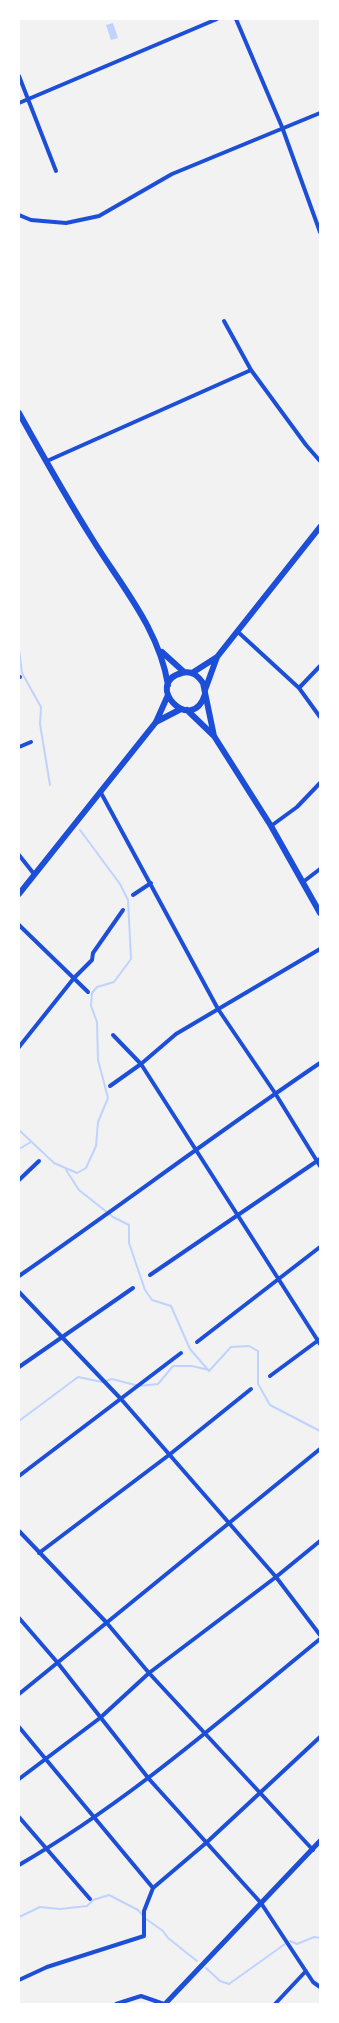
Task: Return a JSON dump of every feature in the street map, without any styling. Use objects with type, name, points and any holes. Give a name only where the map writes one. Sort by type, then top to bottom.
[{"type":"main road","points":[[19,413],[94,542],[145,619],[159,649],[165,667],[170,701],[184,709],[214,736],[270,826],[320,913]]},
{"type":"main road","points":[[156,722],[184,709],[200,704],[217,657],[320,527]]},
{"type":"main road","points":[[159,649],[184,672]]},
{"type":"main road","points":[[192,673],[217,657]]},
{"type":"main road","points":[[168,685],[177,674],[184,672],[199,676],[203,682],[214,736]]},
{"type":"main road","points":[[19,894],[100,790],[156,722],[168,695]]},
{"type":"street","points":[[19,103],[217,19]]},
{"type":"street","points":[[236,19],[282,127],[320,232]]},
{"type":"street","points":[[19,76],[56,171]]},
{"type":"street","points":[[19,215],[38,221],[66,222],[99,216],[172,174],[282,127],[320,113]]},
{"type":"street","points":[[224,321],[251,370],[306,445],[320,461]]},
{"type":"street","points":[[47,461],[251,370]]},
{"type":"street","points":[[237,630],[299,688],[320,717]]},
{"type":"street","points":[[299,688],[320,666]]},
{"type":"street","points":[[19,747],[31,742]]},
{"type":"street","points":[[270,826],[298,807],[320,783]]},
{"type":"street","points":[[100,790],[218,1009],[275,1093],[318,1160],[320,1166]]},
{"type":"street","points":[[19,855],[34,874]]},
{"type":"street","points":[[303,882],[320,869]]},
{"type":"street","points":[[133,895],[151,883]]},
{"type":"street","points":[[19,1046],[74,978],[92,960],[93,953],[123,910]]},
{"type":"street","points":[[19,925],[88,992]]},
{"type":"street","points":[[110,1086],[141,1064],[176,1034],[320,949]]},
{"type":"street","points":[[113,1035],[141,1064],[237,1216],[319,1341],[270,1376]]},
{"type":"street","points":[[19,1276],[275,1093],[320,1063]]},
{"type":"street","points":[[150,1275],[318,1160]]},
{"type":"street","points":[[19,1180],[39,1162]]},
{"type":"street","points":[[197,1342],[320,1247]]},
{"type":"street","points":[[19,1367],[133,1288]]},
{"type":"street","points":[[19,1292],[108,1384],[276,1577],[320,1635]]},
{"type":"street","points":[[19,1476],[181,1353]]},
{"type":"street","points":[[39,1553],[169,1455],[251,1389]]},
{"type":"street","points":[[19,1694],[56,1662],[320,1449]]},
{"type":"street","points":[[19,1531],[106,1622],[149,1673],[313,1850]]},
{"type":"street","points":[[19,1779],[100,1718],[149,1673],[276,1577],[320,1541]]},
{"type":"street","points":[[19,1620],[56,1662],[149,1779],[261,1903],[313,1982],[320,1988]]},
{"type":"street","points":[[19,1865],[46,1849],[149,1779],[320,1640]]},
{"type":"street","points":[[19,1727],[153,1888]]},
{"type":"street","points":[[19,1980],[47,1967],[144,1936],[144,1911],[153,1888],[206,1843],[320,1737]]},
{"type":"street","points":[[19,1817],[90,1899]]},
{"type":"street","points":[[116,2004],[142,1996],[165,2004],[320,1841]]},
{"type":"street","points":[[275,2004],[306,1971]]},
{"type":"water","points":[[113,23],[118,38],[111,40],[106,25]]},
{"type":"waterway","points":[[19,650],[22,673],[41,707],[40,724],[50,785]]},
{"type":"waterway","points":[[19,1130],[54,1163],[77,1173],[86,1168],[96,1146],[98,1122],[108,1098],[98,1060],[97,1022],[91,1006],[92,993],[97,987],[114,982],[131,959],[128,900],[120,884],[80,830]]},
{"type":"waterway","points":[[19,1149],[31,1142]]},
{"type":"waterway","points":[[66,1170],[79,1190],[113,1217],[129,1225],[129,1243],[145,1290],[152,1300],[171,1306],[190,1349],[209,1371],[231,1347],[249,1346],[258,1351],[258,1384],[270,1405],[320,1431]]},
{"type":"waterway","points":[[19,1421],[78,1377],[102,1382],[112,1379],[139,1386],[158,1384],[173,1366],[192,1366],[209,1370]]},
{"type":"waterway","points":[[19,1917],[40,1907],[60,1909],[87,1906],[93,1900],[109,1895],[138,1910],[146,1919],[163,1931],[168,1938],[197,1961]]},
{"type":"waterway","points":[[290,1941],[297,1944],[314,1937],[320,1938]]},
{"type":"waterway","points":[[206,1968],[220,1981],[229,1984],[285,1944]]}]
